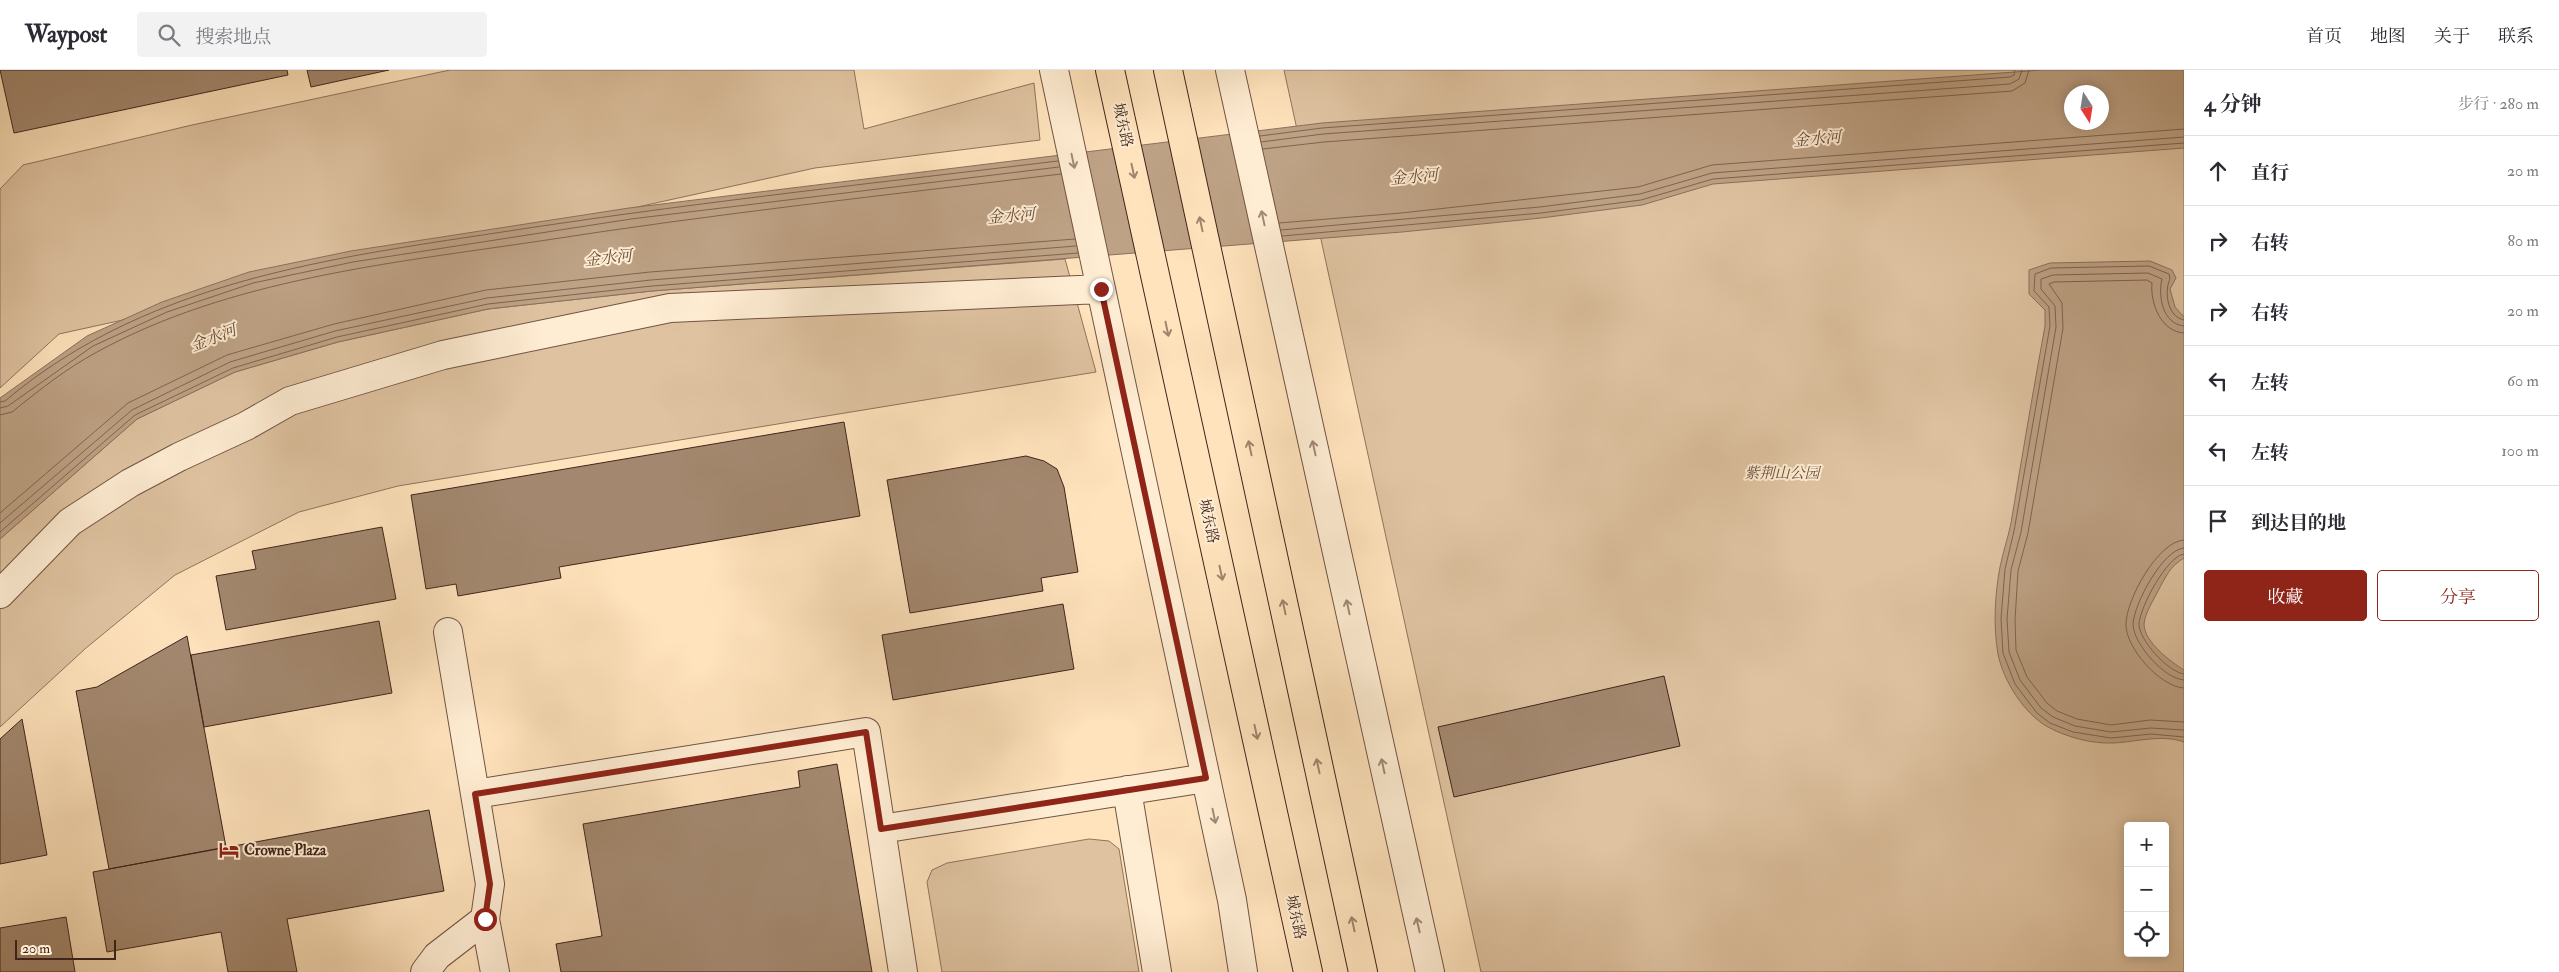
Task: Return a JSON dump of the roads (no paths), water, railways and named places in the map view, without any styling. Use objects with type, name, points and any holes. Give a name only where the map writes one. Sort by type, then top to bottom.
[{"type":"main road","name":"城东路","points":[[1110,70],[1308,972]]},
{"type":"main road","points":[[1168,70],[1363,972]]},
{"type":"street","points":[[1054,70],[1232,900],[1243,972]]},
{"type":"street","points":[[1232,80],[1430,972]]},
{"type":"street","points":[[0,594],[70,522],[130,483],[179,457],[246,426],[290,401],[443,355],[670,308],[1101,289]]},
{"type":"street","points":[[448,632],[490,884],[485,919],[495,972]]},
{"type":"street","points":[[475,794],[866,732],[902,972]]},
{"type":"street","points":[[881,829],[1206,778]]},
{"type":"street","points":[[1127,790],[1157,972]]},
{"type":"street","points":[[425,972],[437,956],[485,919]]},
{"type":"water","name":"金水河","points":[[2042,70],[2184,70],[2184,148],[1713,184],[1642,205],[1541,218],[1402,232],[652,291],[488,309],[338,342],[235,372],[137,419],[0,539],[0,398],[87,336],[162,302],[249,272],[351,251],[629,208],[1322,123]]},
{"type":"water","points":[[2150,261],[2172,270],[2176,278],[2170,289],[2175,307],[2184,317],[2184,558],[2171,569],[2166,577],[2148,611],[2144,624],[2148,638],[2159,651],[2184,670],[2184,742],[2158,739],[2113,743],[2097,742],[2071,737],[2055,731],[2031,714],[2016,695],[2005,675],[1996,644],[1995,610],[1998,577],[2011,523],[2045,326],[2045,310],[2029,294],[2029,270],[2050,263]]},
{"type":"place","name":"Crowne Plaza","points":[[229,850]]},
{"type":"park label","name":"紫荆山公园","points":[[1782,473]]}]
